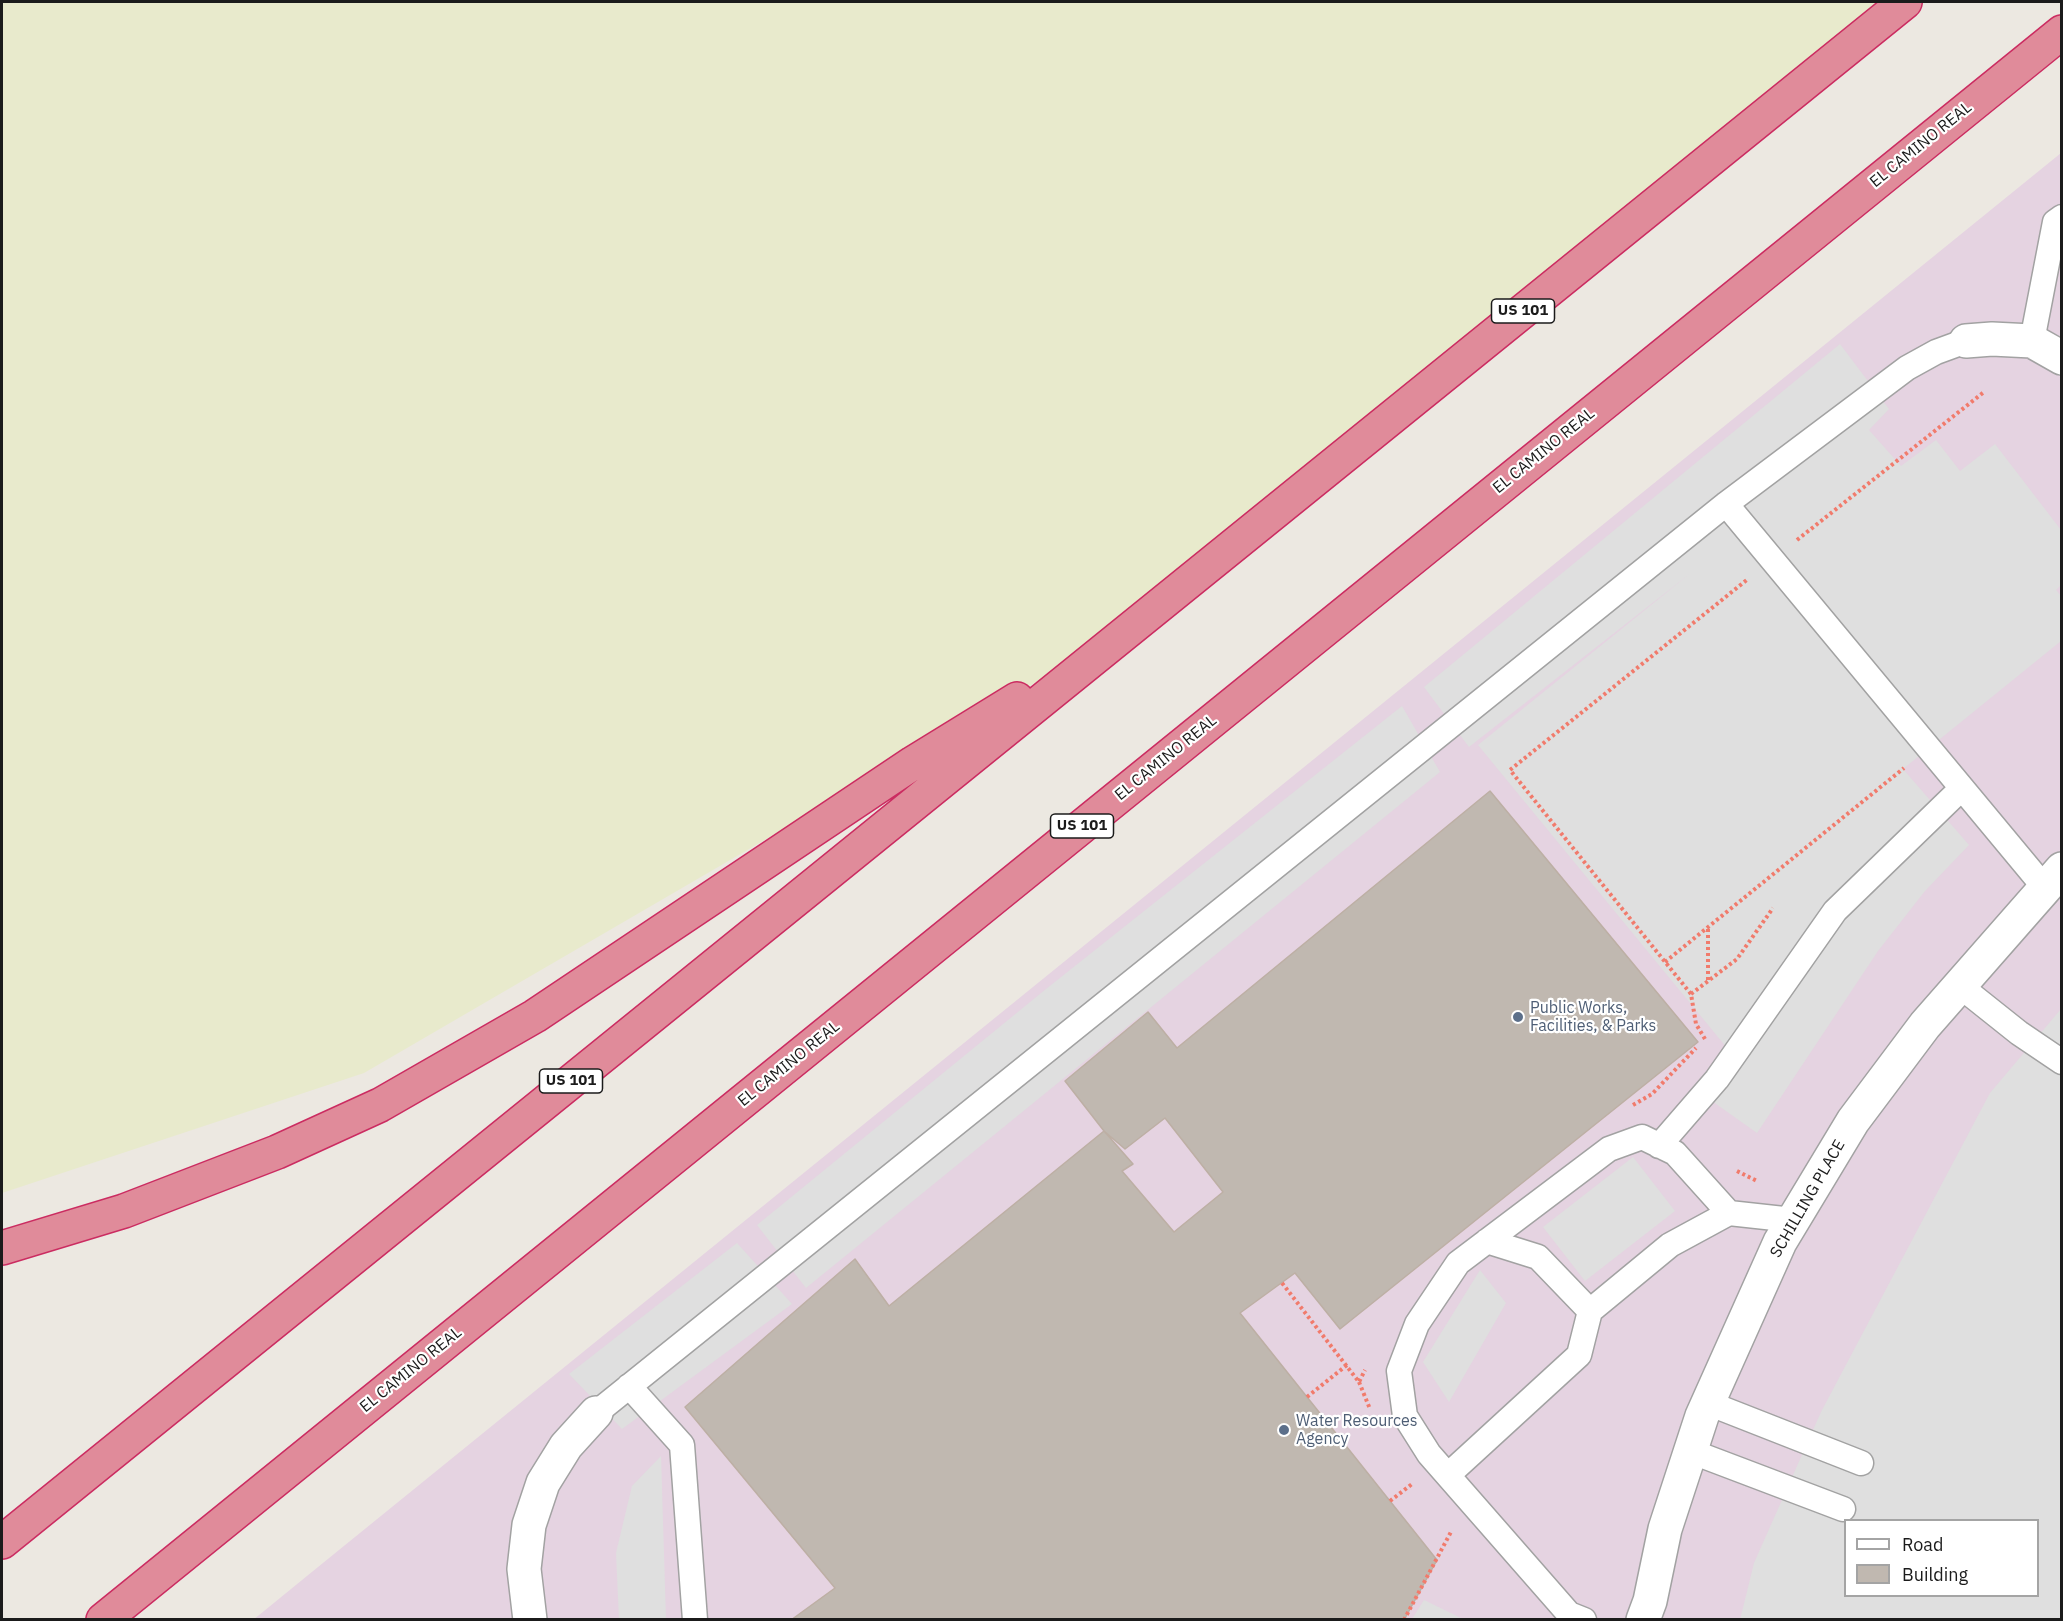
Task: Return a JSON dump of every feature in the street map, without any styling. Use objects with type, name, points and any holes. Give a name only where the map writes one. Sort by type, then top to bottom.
[{"type":"highway","name":"US 101","points":[[2,1542],[1905,2]]},
{"type":"highway","name":"EL CAMINO REAL","points":[[103,1620],[2061,32]]},
{"type":"highway","points":[[2,1248],[124,1211],[277,1152],[380,1105],[535,1016],[914,763],[1141,621]]},
{"type":"street","points":[[1966,341],[1992,339],[2032,341],[2061,358]]},
{"type":"street","name":"SCHILLING PLACE","points":[[1643,1620],[1650,1601],[1665,1529],[1690,1451],[1708,1403],[1780,1242],[1853,1120],[1925,1025],[2053,879]]},
{"type":"street","points":[[530,1620],[524,1569],[529,1525],[543,1483],[566,1446],[596,1413]]},
{"type":"lane","points":[[2032,341],[2055,222],[2061,217]]},
{"type":"lane","points":[[596,1413],[1726,504],[1907,368],[1936,352],[1966,341]]},
{"type":"lane","points":[[1726,504],[1962,788],[2053,879]]},
{"type":"lane","points":[[1659,1146],[1717,1080],[1834,911],[1962,788]]},
{"type":"lane","points":[[1960,986],[2019,1033],[2061,1062]]},
{"type":"lane","points":[[1584,1620],[1569,1614],[1429,1454],[1405,1416],[1399,1371],[1417,1324],[1458,1263],[1609,1149],[1642,1137],[1675,1153],[1729,1213]]},
{"type":"lane","points":[[1448,1474],[1579,1355],[1590,1311],[1670,1245],[1729,1213],[1793,1220]]},
{"type":"lane","points":[[1487,1241],[1538,1257],[1590,1311]]},
{"type":"lane","points":[[629,1386],[682,1445],[695,1620]]},
{"type":"lane","points":[[1708,1403],[1861,1463]]},
{"type":"lane","points":[[1690,1451],[1843,1509]]},
{"type":"path","points":[[1792,544],[1984,392]]},
{"type":"path","points":[[1623,1110],[1652,1094],[1705,1039],[1696,1024],[1690,994],[1510,770],[1751,577]]},
{"type":"path","points":[[1665,962],[1930,749]]},
{"type":"path","points":[[1690,994],[1737,959],[1773,908]]},
{"type":"path","points":[[1708,928],[1708,980]]},
{"type":"path","points":[[1282,1283],[1359,1382],[1374,1415]]},
{"type":"path","points":[[1359,1382],[1370,1361]]},
{"type":"path","points":[[1307,1397],[1347,1365]]},
{"type":"path","points":[[1390,1501],[1419,1478]]},
{"type":"path","points":[[1404,1620],[1456,1522]]},
{"type":"shaded area","points":[[2061,153],[2061,1619],[253,1620]]},
{"type":"shaded area","points":[[1840,344],[1889,409],[1869,430],[1901,466],[1936,440],[1960,471],[1995,444],[2061,530],[2061,585],[2056,590],[2061,596],[2061,641],[1903,769],[1969,845],[1925,891],[1878,951],[1757,1133],[1695,1089],[1727,1048],[1478,745],[1692,572],[1469,747],[1424,687]]},
{"type":"shaded area","points":[[1402,706],[1440,772],[806,1288],[757,1225],[1046,989]]},
{"type":"shaded area","points":[[2061,1009],[2061,1619],[1740,1620],[1754,1563],[1821,1412],[1990,1093]]},
{"type":"shaded area","points":[[1633,1157],[1675,1211],[1585,1281],[1543,1227]]},
{"type":"shaded area","points":[[737,1243],[792,1304],[622,1429],[569,1374]]},
{"type":"shaded area","points":[[1480,1270],[1506,1303],[1449,1402],[1423,1362]]},
{"type":"shaded area","points":[[661,1456],[666,1619],[619,1619],[616,1553],[632,1486]]},
{"type":"shaded area","points":[[1424,1600],[1463,1619],[1412,1619]]},
{"type":"green space","points":[[2,2],[1890,2],[1141,621],[364,1073],[2,1193]]},
{"type":"building","points":[[1490,791],[1698,1042],[1340,1329],[1295,1273],[1240,1313],[1437,1560],[1404,1620],[791,1620],[835,1588],[685,1407],[855,1259],[889,1306],[1104,1131],[1065,1081],[1148,1012],[1177,1048]],"holes":[[[1165,1118],[1223,1192],[1174,1232],[1122,1171],[1133,1164],[1104,1131],[1125,1149]]]},
{"type":"place","name":"Public Works, Facilities, & Parks","points":[[1518,1017]]},
{"type":"place","name":"Water Resources Agency","points":[[1284,1430]]}]
